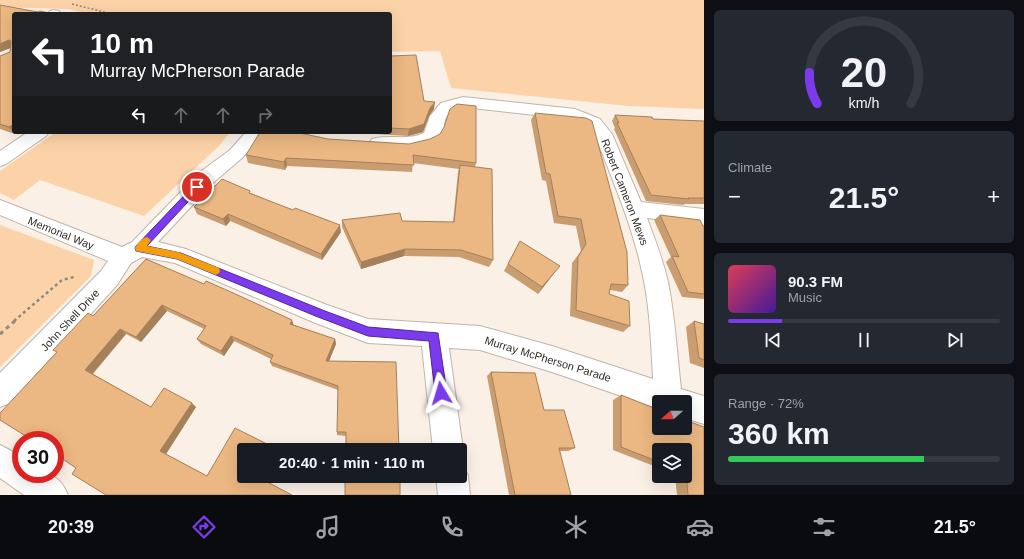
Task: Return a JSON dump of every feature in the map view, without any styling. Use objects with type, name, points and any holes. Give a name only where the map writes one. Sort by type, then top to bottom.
[{"type":"street","name":"Robert Cameron Mews","points":[[359,141],[408,144],[422,142],[432,136],[438,116],[447,106],[463,102],[575,114],[594,123],[603,134],[645,239],[653,269],[677,395]]},
{"type":"street","points":[[0,160],[37,134]]},
{"type":"street","points":[[131,253],[207,177],[236,154],[254,134]]},
{"type":"street","name":"Memorial Way","points":[[0,207],[131,253]]},
{"type":"street","points":[[634,209],[704,217]]},
{"type":"street","name":"John Shell Drive","points":[[0,393],[131,253]]},
{"type":"street","name":"Murray McPherson Parade","points":[[131,253],[178,255],[322,314],[368,331],[480,338],[552,359],[660,395]]},
{"type":"street","points":[[434,336],[447,443]]},
{"type":"street","name":"Murray McPherson Parade","points":[[692,406],[704,410]]},
{"type":"street","points":[[0,460],[52,495]]},
{"type":"street","points":[[453,483],[454,495]]},
{"type":"path","points":[[69,4],[103,12]]},
{"type":"path","points":[[0,334],[62,280],[77,277],[109,278]]},
{"type":"shaded area","points":[[0,0],[704,0],[704,109],[628,106],[451,88],[440,51],[392,52],[392,12],[80,12],[69,9],[0,7]]},
{"type":"shaded area","points":[[53,134],[228,134],[219,146],[144,216],[40,180],[14,200],[0,193],[0,171]]},
{"type":"shaded area","points":[[0,225],[94,260],[91,276],[0,367]]},
{"type":"building","points":[[0,5],[38,12],[12,12],[12,125],[9,127],[0,124],[0,56],[10,52],[11,41],[9,40],[0,44]]},
{"type":"building","points":[[416,55],[424,101],[435,102],[430,108],[424,124],[409,129],[392,128],[392,56]]},
{"type":"building","points":[[457,104],[476,106],[476,163],[413,155],[414,165],[286,158],[284,162],[246,155],[259,134],[304,134],[328,139],[409,144],[430,139],[440,134],[450,109]]},
{"type":"building","points":[[535,113],[586,118],[592,121],[627,252],[628,285],[611,284],[609,294],[629,301],[630,326],[576,310],[578,257],[586,244],[581,219],[558,216],[550,174],[546,173]]},
{"type":"building","points":[[615,115],[652,117],[653,119],[704,121],[704,198],[688,198],[689,199],[651,195],[617,123],[619,123]]},
{"type":"building","points":[[460,165],[492,169],[493,260],[461,250],[405,249],[361,262],[342,220],[400,213],[402,221],[454,222]]},
{"type":"building","points":[[222,179],[250,191],[249,193],[293,210],[295,208],[340,225],[321,254],[228,214],[223,219],[194,207]]},
{"type":"building","points":[[660,215],[700,220],[704,228],[704,294],[688,292],[672,256],[679,257]]},
{"type":"building","points":[[520,241],[560,266],[542,287],[508,264]]},
{"type":"building","points":[[146,259],[204,284],[206,281],[292,320],[290,324],[335,339],[326,361],[396,362],[399,443],[346,443],[346,432],[337,432],[338,386],[270,362],[273,355],[231,336],[221,351],[197,339],[206,326],[162,305],[136,337],[120,329],[85,370],[151,407],[164,388],[192,403],[160,451],[207,476],[235,428],[265,443],[237,443],[237,483],[269,483],[292,495],[106,495],[72,474],[76,468],[64,460],[64,431],[18,431],[0,420],[0,413],[57,352],[53,350],[88,313],[93,316]]},
{"type":"building","points":[[694,321],[704,324],[704,360],[699,358]]},
{"type":"building","points":[[491,372],[535,373],[544,410],[564,410],[575,448],[559,448],[571,495],[515,495]]},
{"type":"building","points":[[621,395],[652,407],[652,435],[692,435],[692,423],[704,427],[704,495],[688,495],[687,483],[692,483],[692,443],[652,443],[652,459],[621,447]]},
{"type":"building","points":[[345,483],[400,483],[400,495],[345,495]]},
{"type":"slow traffic","points":[[147,240],[140,248],[178,255],[216,271]]},
{"type":"route","points":[[197,187],[140,248],[178,255],[322,314],[368,331],[434,336],[441,393]]}]
